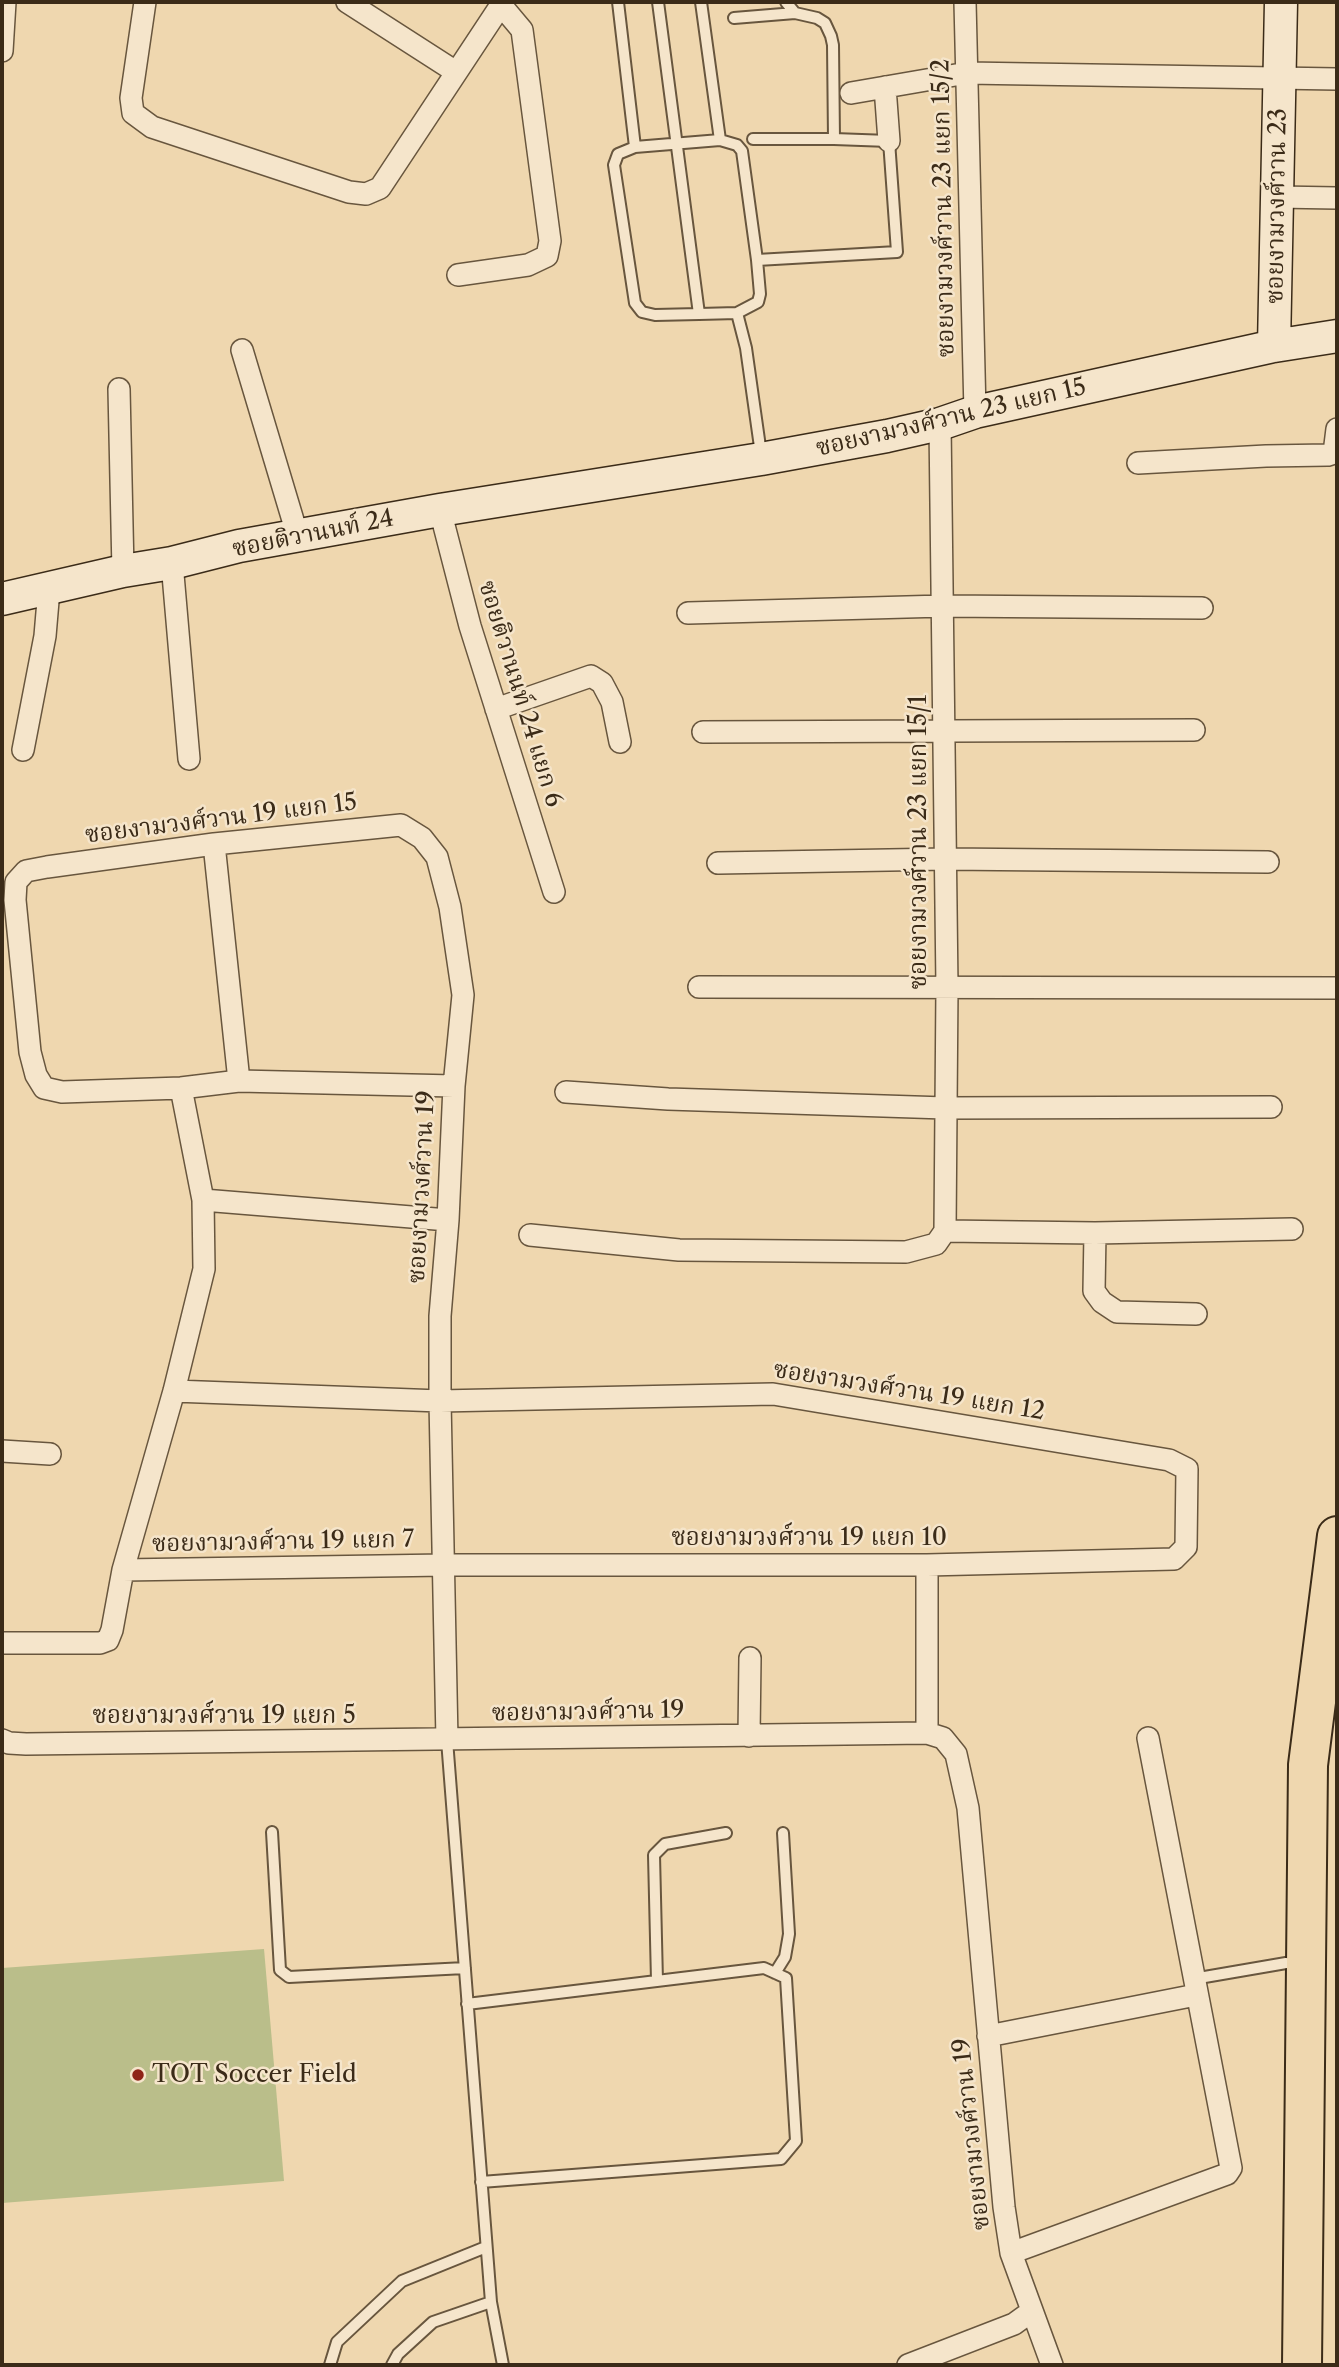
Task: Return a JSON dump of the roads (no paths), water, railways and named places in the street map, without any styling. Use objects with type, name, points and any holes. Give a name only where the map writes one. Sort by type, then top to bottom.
[{"type":"highway","points":[[1302,2365],[1308,1765],[1337,1536]]},
{"type":"street","points":[[2,51],[5,2]]},
{"type":"street","points":[[145,2],[131,98],[133,113],[152,127],[349,192],[366,194],[380,188],[502,3],[522,30],[550,241],[547,256],[528,265],[457,275]]},
{"type":"street","points":[[347,2],[456,72]]},
{"type":"street","name":"ซอยงามวงศ์วาน 23 แยก 15/2","points":[[965,2],[975,412]]},
{"type":"street","name":"ซอยงามวงศ์วาน 23","points":[[1274,346],[1281,2]]},
{"type":"street","points":[[851,93],[967,73],[1337,79]]},
{"type":"street","points":[[885,87],[889,141]]},
{"type":"street","points":[[1277,197],[1337,198]]},
{"type":"street","points":[[1274,346],[1337,336]]},
{"type":"street","name":"ซอยงามวงศ์วาน 23 แยก 15","points":[[627,480],[761,459],[940,424],[975,412],[1274,346]]},
{"type":"street","points":[[242,350],[298,537]]},
{"type":"street","points":[[119,389],[123,571]]},
{"type":"street","name":"ซอยงามวงศ์วาน 23 แยก 15/1","points":[[940,424],[947,987],[945,1231]]},
{"type":"street","points":[[1139,463],[1328,455],[1334,453],[1337,429]]},
{"type":"street","name":"ซอยติวานนท์ 24","points":[[2,599],[239,546],[627,480]]},
{"type":"street","name":"ซอยติวานนท์ 24 แยก 6","points":[[440,510],[470,626],[554,892]]},
{"type":"street","points":[[172,563],[189,759]]},
{"type":"street","points":[[23,750],[45,636],[49,589]]},
{"type":"street","points":[[688,613],[943,606],[1202,608]]},
{"type":"street","points":[[496,709],[592,676],[602,683],[612,702],[620,742]]},
{"type":"street","points":[[704,732],[1194,730]]},
{"type":"street","name":"ซอยงามวงศ์วาน 19 แยก 15","points":[[181,1088],[62,1092],[44,1088],[36,1075],[30,1052],[15,900],[16,882],[26,871],[47,867],[214,844],[401,825]]},
{"type":"street","name":"ซอยงามวงศ์วาน 19","points":[[401,825],[422,838],[437,857],[450,907],[463,995],[454,1086],[448,1220],[440,1316],[447,1740],[927,1733],[943,1738],[956,1754],[968,1808],[1004,2207],[1011,2253],[1052,2365]]},
{"type":"street","points":[[214,844],[239,1081]]},
{"type":"street","points":[[718,863],[946,859],[1268,862]]},
{"type":"street","points":[[699,987],[1337,988]]},
{"type":"street","points":[[2,1643],[100,1643],[108,1640],[123,1570],[174,1391],[204,1269],[203,1200],[181,1088],[239,1081],[454,1086]]},
{"type":"street","points":[[566,1092],[668,1099],[945,1108],[1271,1107]]},
{"type":"street","points":[[203,1200],[448,1220]]},
{"type":"street","points":[[530,1235],[680,1250],[906,1252],[936,1244],[945,1231],[1095,1233],[1292,1229]]},
{"type":"street","points":[[1095,1233],[1094,1291],[1102,1302],[1116,1312],[1196,1314]]},
{"type":"street","points":[[174,1391],[440,1401]]},
{"type":"street","name":"ซอยงามวงศ์วาน 19 แยก 12","points":[[440,1401],[773,1394],[1169,1460],[1187,1469],[1186,1546],[1174,1559]]},
{"type":"street","points":[[2,1451],[50,1454]]},
{"type":"street","name":"ซอยงามวงศ์วาน 19 แยก 10","points":[[444,1566],[927,1565],[1174,1559]]},
{"type":"street","points":[[927,1565],[927,1733]]},
{"type":"street","name":"ซอยงามวงศ์วาน 19 แยก 7","points":[[123,1570],[444,1566]]},
{"type":"street","points":[[749,1736],[750,1658]]},
{"type":"street","points":[[1011,2253],[1227,2174],[1231,2168],[1148,1738]]},
{"type":"street","name":"ซอยงามวงศ์วาน 19 แยก 5","points":[[2,1740],[26,1744],[447,1740]]},
{"type":"street","points":[[988,2036],[1194,1987]]},
{"type":"street","points":[[908,2365],[1014,2325],[1032,2311]]},
{"type":"lane","points":[[618,2],[635,147]]},
{"type":"lane","points":[[658,2],[699,314]]},
{"type":"lane","points":[[701,2],[720,140]]},
{"type":"lane","points":[[786,2],[795,13]]},
{"type":"lane","points":[[734,18],[795,13],[825,23],[833,45],[834,139]]},
{"type":"lane","points":[[753,139],[889,141],[897,252],[757,260]]},
{"type":"lane","points":[[720,140],[737,145],[742,150],[757,260],[760,294],[758,302],[737,313],[655,315],[642,312],[635,303],[614,164],[618,154],[635,147],[720,140]]},
{"type":"lane","points":[[737,313],[746,348],[761,459]]},
{"type":"lane","points":[[447,1740],[486,2247],[491,2302],[503,2365]]},
{"type":"lane","points":[[272,1832],[280,1970],[289,1977],[465,1968]]},
{"type":"lane","points":[[657,1981],[654,1855],[665,1844],[726,1833]]},
{"type":"lane","points":[[775,1973],[785,1957],[789,1934],[783,1833]]},
{"type":"lane","points":[[1194,1987],[1286,1963]]},
{"type":"lane","points":[[467,2004],[764,1968],[786,1979],[796,2141],[781,2159],[481,2182]]},
{"type":"lane","points":[[330,2365],[337,2342],[402,2281],[486,2247]]},
{"type":"lane","points":[[392,2365],[398,2354],[433,2322],[491,2302]]},
{"type":"place","name":"TOT Soccer Field","points":[[138,2075]]}]
